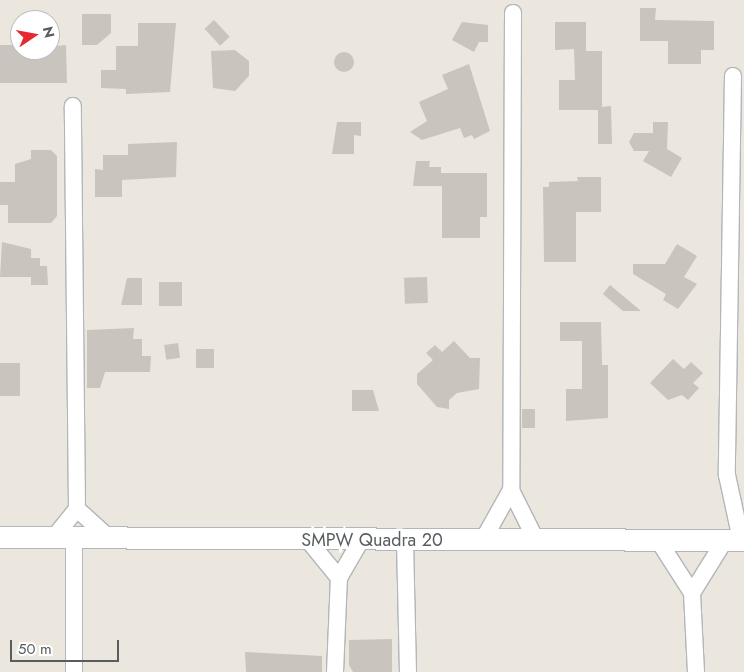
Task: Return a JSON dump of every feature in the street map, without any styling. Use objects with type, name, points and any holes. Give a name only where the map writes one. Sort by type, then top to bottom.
[{"type":"street","points":[[513,13],[510,490],[536,540]]},
{"type":"street","points":[[692,593],[736,540],[727,476],[733,76]]},
{"type":"street","points":[[73,106],[77,509],[64,536],[74,672]]},
{"type":"street","points":[[483,540],[510,490]]},
{"type":"street","points":[[77,509],[108,537]]},
{"type":"street","name":"SMPW Quadra 20","points":[[0,537],[64,536],[308,540],[736,540]]},
{"type":"street","points":[[308,540],[339,578]]},
{"type":"street","points":[[335,672],[339,578],[361,540]]},
{"type":"street","points":[[405,540],[408,672]]},
{"type":"street","points":[[658,540],[692,593],[696,672]]},
{"type":"building","points":[[640,8],[656,8],[655,20],[714,21],[714,50],[701,50],[701,64],[668,64],[668,41],[640,41]]},
{"type":"building","points":[[82,14],[111,14],[111,33],[97,45],[82,45]]},
{"type":"building","points":[[214,20],[230,37],[220,46],[204,29]]},
{"type":"building","points":[[462,22],[488,25],[488,42],[479,42],[474,52],[452,40]]},
{"type":"building","points":[[555,22],[586,22],[586,51],[602,51],[602,107],[611,106],[612,144],[598,144],[598,110],[559,110],[559,80],[575,80],[574,49],[555,50]]},
{"type":"building","points":[[138,23],[176,23],[170,92],[126,94],[126,89],[101,88],[101,70],[116,70],[116,46],[138,46]]},
{"type":"building","points":[[0,45],[10,45],[10,60],[60,60],[60,46],[66,45],[67,83],[0,83]]},
{"type":"building","points":[[235,50],[249,61],[249,76],[235,91],[213,88],[211,51]]},
{"type":"building","points":[[344,52],[351,55],[354,62],[351,69],[344,72],[337,69],[334,62],[337,55]]},
{"type":"building","points":[[469,64],[490,131],[474,139],[472,135],[464,138],[460,128],[422,140],[410,132],[427,121],[419,102],[448,89],[442,75]]},
{"type":"building","points":[[337,122],[361,122],[361,136],[354,135],[354,154],[332,154]]},
{"type":"building","points":[[653,122],[668,122],[667,149],[682,158],[671,177],[643,161],[649,151],[634,151],[629,142],[634,133],[653,133]]},
{"type":"building","points":[[177,142],[176,177],[122,180],[122,197],[95,197],[95,169],[103,170],[103,155],[128,155],[128,144]]},
{"type":"building","points":[[31,150],[51,150],[57,156],[57,216],[51,223],[8,223],[8,205],[0,205],[0,182],[15,182],[15,164],[31,159]]},
{"type":"building","points":[[416,161],[430,161],[429,167],[441,167],[441,173],[487,173],[487,217],[480,217],[480,238],[442,238],[442,186],[413,186]]},
{"type":"building","points":[[577,177],[601,177],[601,212],[576,212],[576,262],[544,262],[543,187],[549,187],[549,182],[578,181]]},
{"type":"building","points":[[2,242],[31,249],[31,258],[40,258],[40,266],[47,266],[48,285],[31,285],[31,277],[0,277]]},
{"type":"building","points":[[677,244],[697,256],[684,277],[697,284],[678,309],[663,300],[666,294],[633,274],[633,264],[665,264]]},
{"type":"building","points":[[427,277],[428,303],[405,304],[404,278]]},
{"type":"building","points":[[127,278],[142,278],[142,305],[121,305]]},
{"type":"building","points":[[159,282],[182,282],[182,306],[159,306]]},
{"type":"building","points":[[610,285],[641,311],[623,311],[603,294]]},
{"type":"building","points":[[560,322],[601,322],[602,365],[608,365],[608,418],[566,421],[566,389],[582,389],[582,341],[560,341]]},
{"type":"building","points":[[134,328],[133,339],[142,339],[142,356],[151,356],[150,372],[105,372],[100,388],[87,388],[87,330]]},
{"type":"building","points":[[454,341],[470,358],[480,358],[479,389],[457,393],[449,400],[449,409],[437,407],[417,384],[417,374],[433,360],[426,353],[435,345],[442,352]]},
{"type":"building","points":[[178,343],[180,358],[166,360],[164,345]]},
{"type":"building","points":[[196,349],[214,349],[214,368],[196,368]]},
{"type":"building","points":[[673,359],[684,369],[691,362],[703,373],[693,383],[699,388],[688,400],[682,395],[668,400],[650,383]]},
{"type":"building","points":[[0,363],[20,363],[20,396],[0,396]]},
{"type":"building","points":[[352,390],[373,390],[379,411],[352,411]]},
{"type":"building","points":[[522,409],[535,409],[535,428],[522,428]]},
{"type":"building","points":[[392,639],[392,672],[353,672],[349,665],[349,640]]},
{"type":"building","points":[[245,652],[322,656],[322,672],[246,672]]}]
